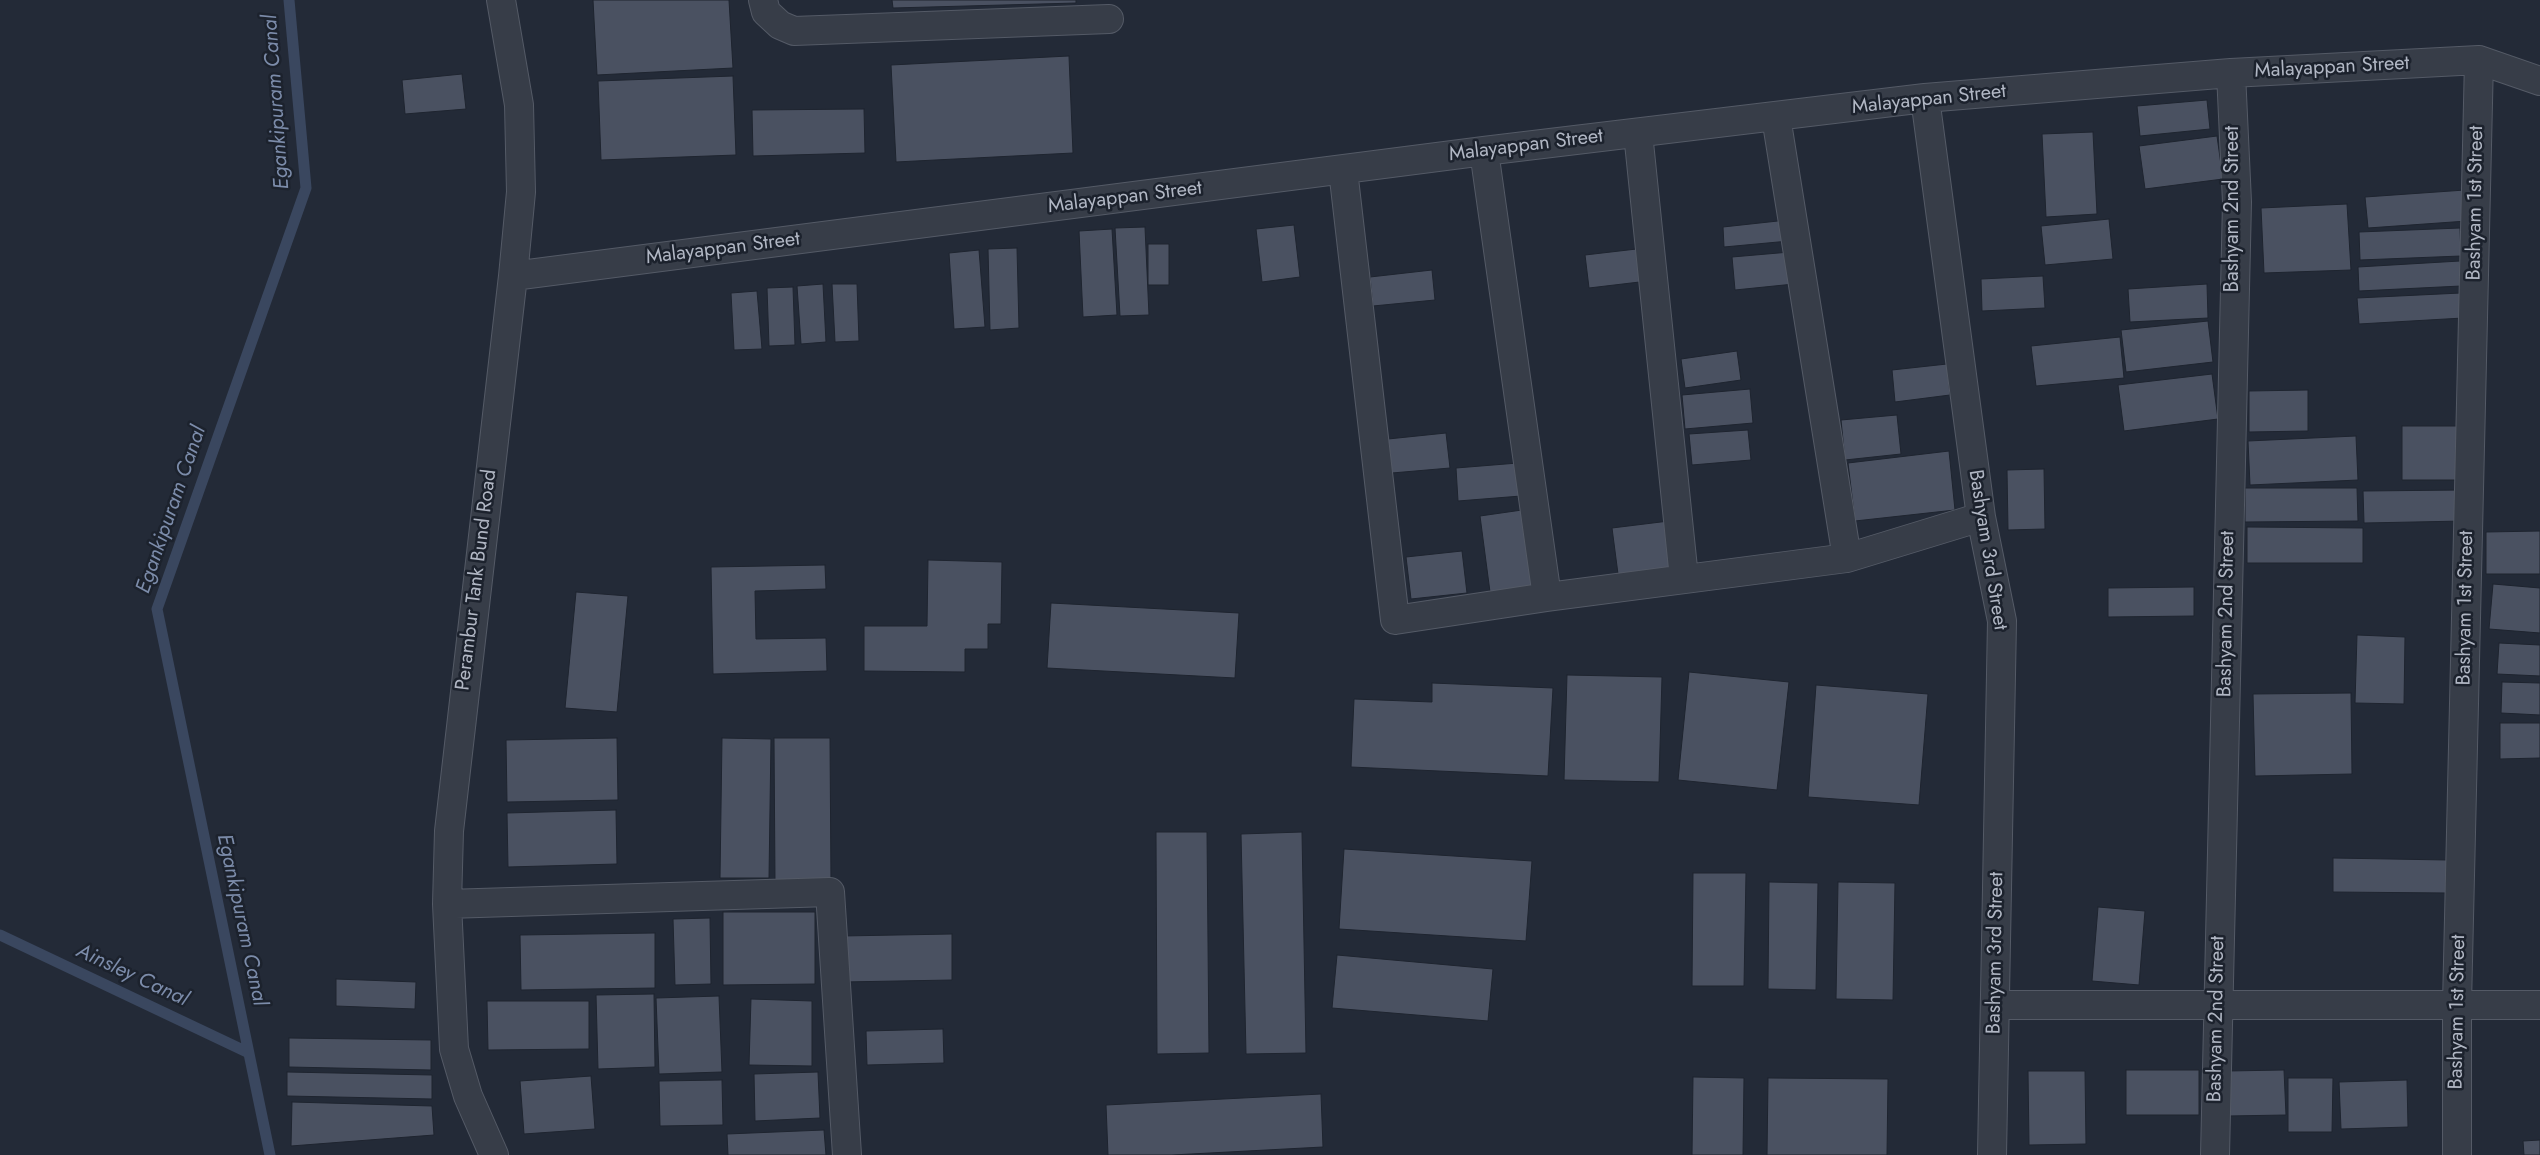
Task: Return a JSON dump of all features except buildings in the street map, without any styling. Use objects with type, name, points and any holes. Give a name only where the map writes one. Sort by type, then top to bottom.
[{"type":"street","name":"Perambur Tank Bund Road","points":[[494,1155],[468,1096],[454,1048],[447,904],[449,831],[460,718],[513,276],[521,192],[519,105],[501,0]]},
{"type":"street","points":[[763,0],[766,12],[780,25],[794,31],[1109,18]]},
{"type":"street","name":"Malayappan Street","points":[[513,276],[1638,132],[1925,98],[2231,73],[2479,60],[2540,81]]},
{"type":"street","name":"Bashyam 1st Street","points":[[2457,1155],[2457,1004],[2479,60]]},
{"type":"street","name":"Bashyam 2nd Street","points":[[2215,1155],[2237,202],[2231,73]]},
{"type":"street","name":"Bashyam 3rd Street","points":[[1925,98],[1981,518],[2002,621],[1992,1155]]},
{"type":"street","points":[[1776,117],[1847,558]]},
{"type":"street","points":[[1638,132],[1684,578]]},
{"type":"street","points":[[1484,152],[1547,597]]},
{"type":"street","points":[[1343,170],[1395,620],[1684,578],[1847,558],[1981,518]]},
{"type":"street","points":[[447,904],[830,892],[847,1155]]},
{"type":"street","points":[[1995,1005],[2540,1005]]},
{"type":"waterway","name":"Egankipuram Canal","points":[[270,1155],[157,609],[306,188],[289,0]]},
{"type":"waterway","name":"Ainsley Canal","points":[[0,935],[247,1052]]}]
